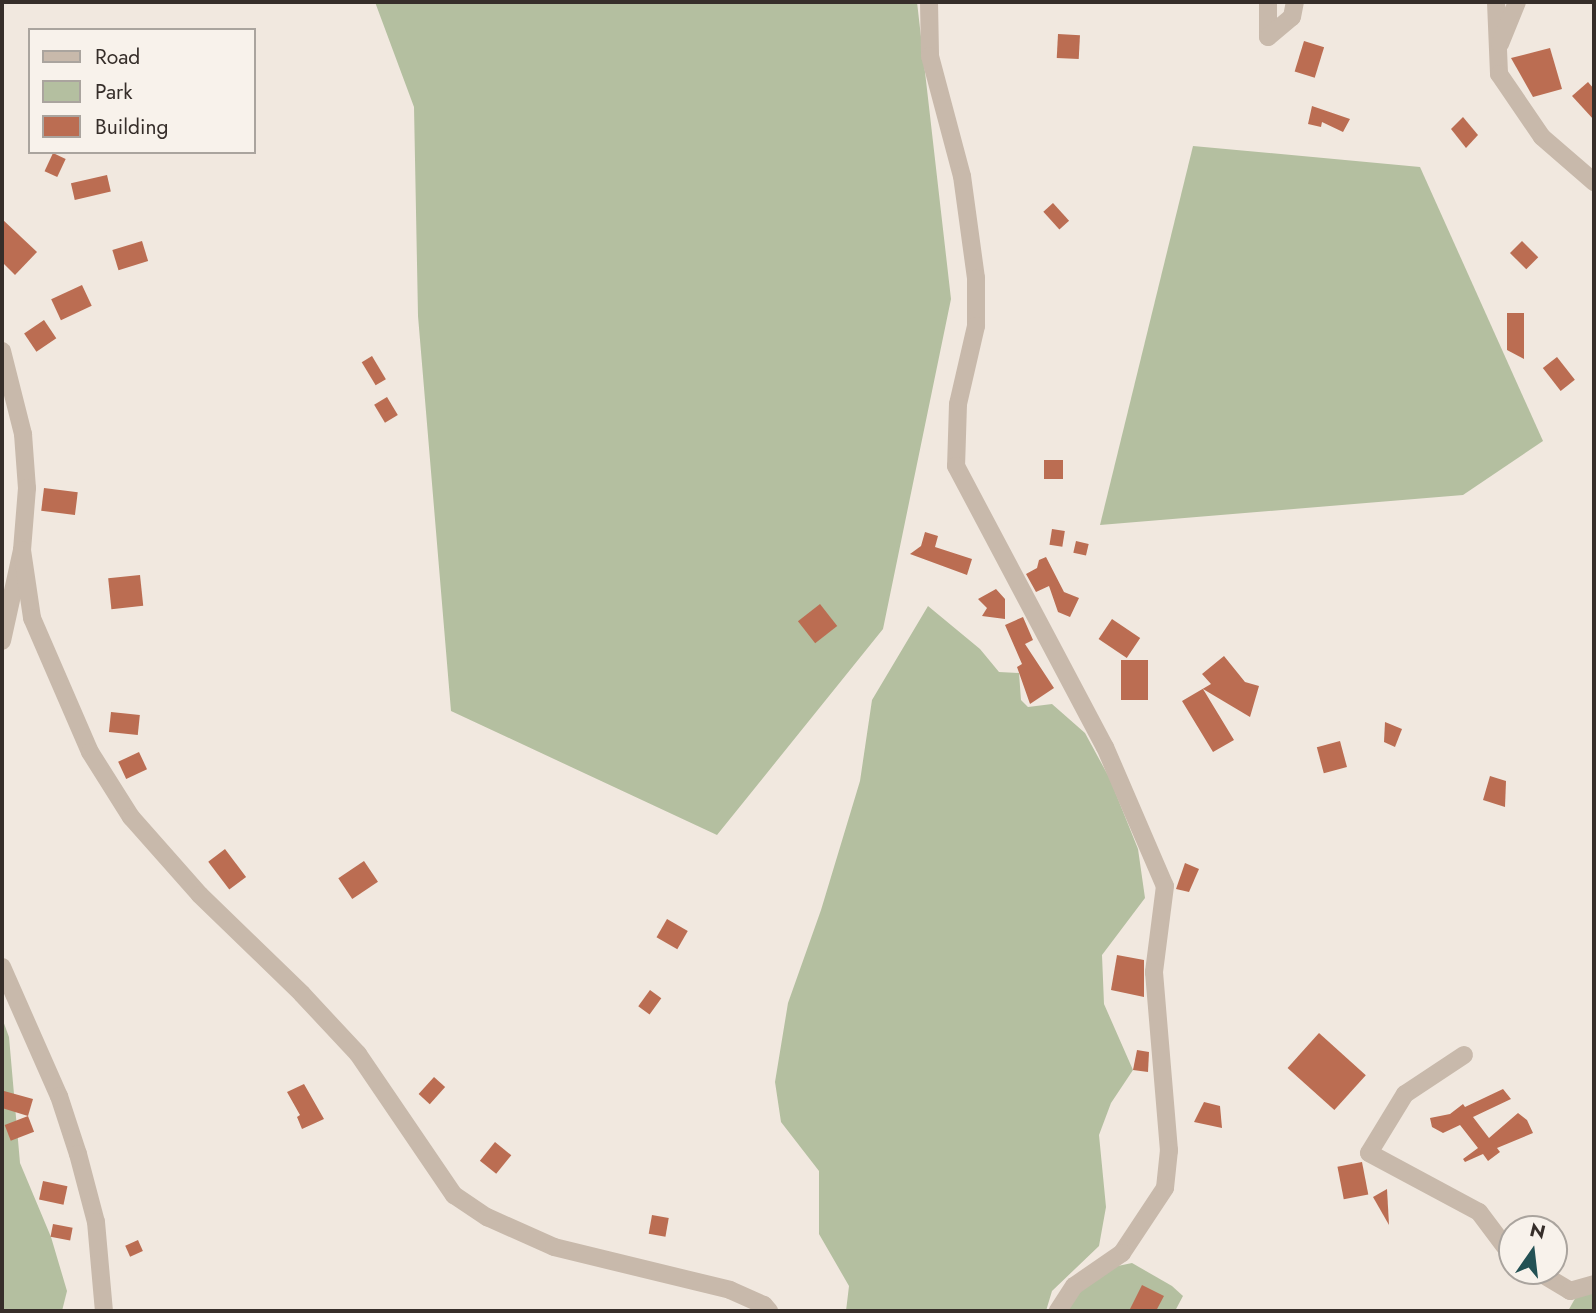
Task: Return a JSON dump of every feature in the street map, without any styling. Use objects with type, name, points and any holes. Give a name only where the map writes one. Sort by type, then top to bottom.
[{"type":"street","points":[[929,2],[930,56],[962,176],[976,278],[976,326],[958,404],[956,466],[1105,747],[1165,887],[1154,972],[1170,1150],[1165,1188],[1122,1253],[1074,1286],[1058,1311]]},
{"type":"street","points":[[1268,2],[1268,37],[1292,17],[1295,2]]},
{"type":"street","points":[[1496,2],[1499,74],[1542,137],[1594,181]]},
{"type":"street","points":[[1498,48],[1517,2]]},
{"type":"street","points":[[2,351],[23,435],[27,488],[22,550],[2,641]]},
{"type":"street","points":[[22,550],[32,618],[90,752],[131,817],[200,895],[302,994],[358,1054],[454,1195],[487,1217],[554,1247],[730,1290],[764,1304],[769,1311]]},
{"type":"street","points":[[2,967],[59,1096],[78,1154],[96,1222],[104,1311]]},
{"type":"street","points":[[1464,1055],[1405,1094],[1369,1153],[1479,1212],[1498,1237]]},
{"type":"street","points":[[1560,1285],[1570,1291],[1594,1284]]},
{"type":"green space","points":[[375,2],[917,2],[951,299],[883,629],[717,835],[451,711],[418,316],[414,107]]},
{"type":"green space","points":[[1193,146],[1420,167],[1543,441],[1463,495],[1100,525]]},
{"type":"green space","points":[[928,606],[980,649],[999,672],[1019,673],[1021,700],[1028,707],[1052,704],[1085,733],[1110,779],[1138,849],[1145,898],[1102,955],[1104,1004],[1133,1070],[1111,1103],[1099,1135],[1106,1207],[1099,1246],[1052,1291],[1046,1311],[846,1311],[849,1286],[819,1234],[819,1171],[781,1122],[775,1082],[788,1003],[821,910],[860,781],[872,700]]},
{"type":"green space","points":[[2,1018],[9,1037],[20,1163],[51,1237],[67,1291],[62,1311],[2,1311]]},
{"type":"green space","points":[[1132,1263],[1172,1286],[1183,1296],[1175,1311],[1065,1311],[1079,1290],[1113,1267]]},
{"type":"green space","points":[[1581,1288],[1594,1290],[1594,1311],[1568,1311]]},
{"type":"building","points":[[1058,34],[1080,35],[1079,59],[1057,58]]},
{"type":"building","points":[[1304,41],[1324,47],[1315,78],[1295,72]]},
{"type":"building","points":[[1550,48],[1562,89],[1533,97],[1511,58]]},
{"type":"building","points":[[1588,82],[1594,89],[1594,120],[1572,96]]},
{"type":"building","points":[[1312,106],[1350,119],[1343,132],[1322,122],[1321,127],[1308,124]]},
{"type":"building","points":[[1463,117],[1478,135],[1466,148],[1451,129]]},
{"type":"building","points":[[53,154],[66,159],[57,177],[45,171]]},
{"type":"building","points":[[107,175],[111,192],[75,200],[71,183]]},
{"type":"building","points":[[1053,203],[1069,221],[1059,230],[1043,212]]},
{"type":"building","points":[[2,219],[37,252],[15,275],[2,262]]},
{"type":"building","points":[[142,241],[148,261],[118,270],[112,250]]},
{"type":"building","points":[[1522,241],[1538,257],[1526,269],[1510,253]]},
{"type":"building","points":[[82,285],[92,306],[61,320],[51,299]]},
{"type":"building","points":[[1507,313],[1524,313],[1524,359],[1507,350]]},
{"type":"building","points":[[44,320],[56,338],[36,352],[24,333]]},
{"type":"building","points":[[372,356],[386,379],[376,385],[362,362]]},
{"type":"building","points":[[1557,357],[1575,380],[1561,391],[1543,368]]},
{"type":"building","points":[[387,397],[398,415],[385,423],[374,405]]},
{"type":"building","points":[[1044,460],[1063,460],[1063,479],[1044,479]]},
{"type":"building","points":[[44,488],[78,492],[75,515],[41,511]]},
{"type":"building","points":[[1052,529],[1065,531],[1062,547],[1049,545]]},
{"type":"building","points":[[925,532],[938,536],[935,547],[972,559],[967,575],[910,554],[921,546]]},
{"type":"building","points":[[1076,541],[1089,544],[1086,556],[1073,553]]},
{"type":"building","points":[[1046,557],[1064,592],[1079,598],[1070,617],[1058,612],[1049,586],[1036,592],[1026,574],[1037,568],[1039,560]]},
{"type":"building","points":[[140,575],[143,606],[111,609],[108,578]]},
{"type":"building","points":[[996,589],[1005,599],[1005,619],[982,616],[987,608],[978,599]]},
{"type":"building","points":[[820,604],[837,626],[815,643],[798,621]]},
{"type":"building","points":[[1023,617],[1033,640],[1025,644],[1054,688],[1030,704],[1017,667],[1022,664],[1005,625]]},
{"type":"building","points":[[1112,619],[1140,638],[1127,658],[1099,639]]},
{"type":"building","points":[[1224,656],[1245,682],[1259,686],[1250,717],[1203,689],[1234,740],[1213,752],[1182,701],[1211,684],[1202,674]]},
{"type":"building","points":[[1121,660],[1148,660],[1148,700],[1121,700]]},
{"type":"building","points":[[111,712],[140,715],[138,735],[109,732]]},
{"type":"building","points":[[1385,722],[1402,729],[1395,747],[1384,742]]},
{"type":"building","points":[[1340,741],[1347,767],[1324,773],[1317,747]]},
{"type":"building","points":[[139,752],[147,769],[126,779],[118,762]]},
{"type":"building","points":[[1490,776],[1506,781],[1505,807],[1483,800]]},
{"type":"building","points":[[225,849],[246,877],[229,890],[208,862]]},
{"type":"building","points":[[364,861],[378,882],[352,899],[338,878]]},
{"type":"building","points":[[1185,863],[1199,869],[1189,892],[1176,889]]},
{"type":"building","points":[[667,919],[688,931],[677,949],[656,937]]},
{"type":"building","points":[[1117,955],[1144,960],[1144,997],[1111,990]]},
{"type":"building","points":[[650,990],[661,998],[650,1014],[638,1006]]},
{"type":"building","points":[[1319,1033],[1366,1075],[1334,1110],[1288,1068]]},
{"type":"building","points":[[1137,1050],[1149,1052],[1148,1072],[1133,1070]]},
{"type":"building","points":[[434,1077],[445,1087],[430,1104],[419,1094]]},
{"type":"building","points":[[304,1084],[324,1119],[302,1129],[297,1117],[300,1115],[287,1092]]},
{"type":"building","points":[[1503,1089],[1511,1099],[1473,1117],[1489,1138],[1518,1113],[1527,1120],[1533,1133],[1497,1148],[1500,1152],[1488,1161],[1483,1154],[1465,1162],[1463,1159],[1478,1148],[1460,1125],[1443,1133],[1432,1127],[1430,1118],[1450,1114],[1463,1104],[1465,1107]]},
{"type":"building","points":[[4,1091],[33,1099],[28,1116],[2,1108]]},
{"type":"building","points":[[1204,1102],[1220,1106],[1222,1128],[1194,1122]]},
{"type":"building","points":[[28,1116],[34,1132],[11,1141],[5,1125]]},
{"type":"building","points":[[495,1142],[511,1155],[496,1174],[480,1161]]},
{"type":"building","points":[[1362,1162],[1368,1194],[1344,1199],[1337,1167]]},
{"type":"building","points":[[43,1181],[67,1186],[64,1205],[39,1200]]},
{"type":"building","points":[[1387,1189],[1389,1225],[1373,1197]]},
{"type":"building","points":[[652,1215],[669,1218],[665,1237],[649,1234]]},
{"type":"building","points":[[53,1224],[73,1228],[70,1241],[51,1237]]},
{"type":"building","points":[[138,1240],[143,1251],[130,1257],[125,1246]]},
{"type":"building","points":[[1142,1285],[1164,1296],[1156,1311],[1129,1311]]}]
